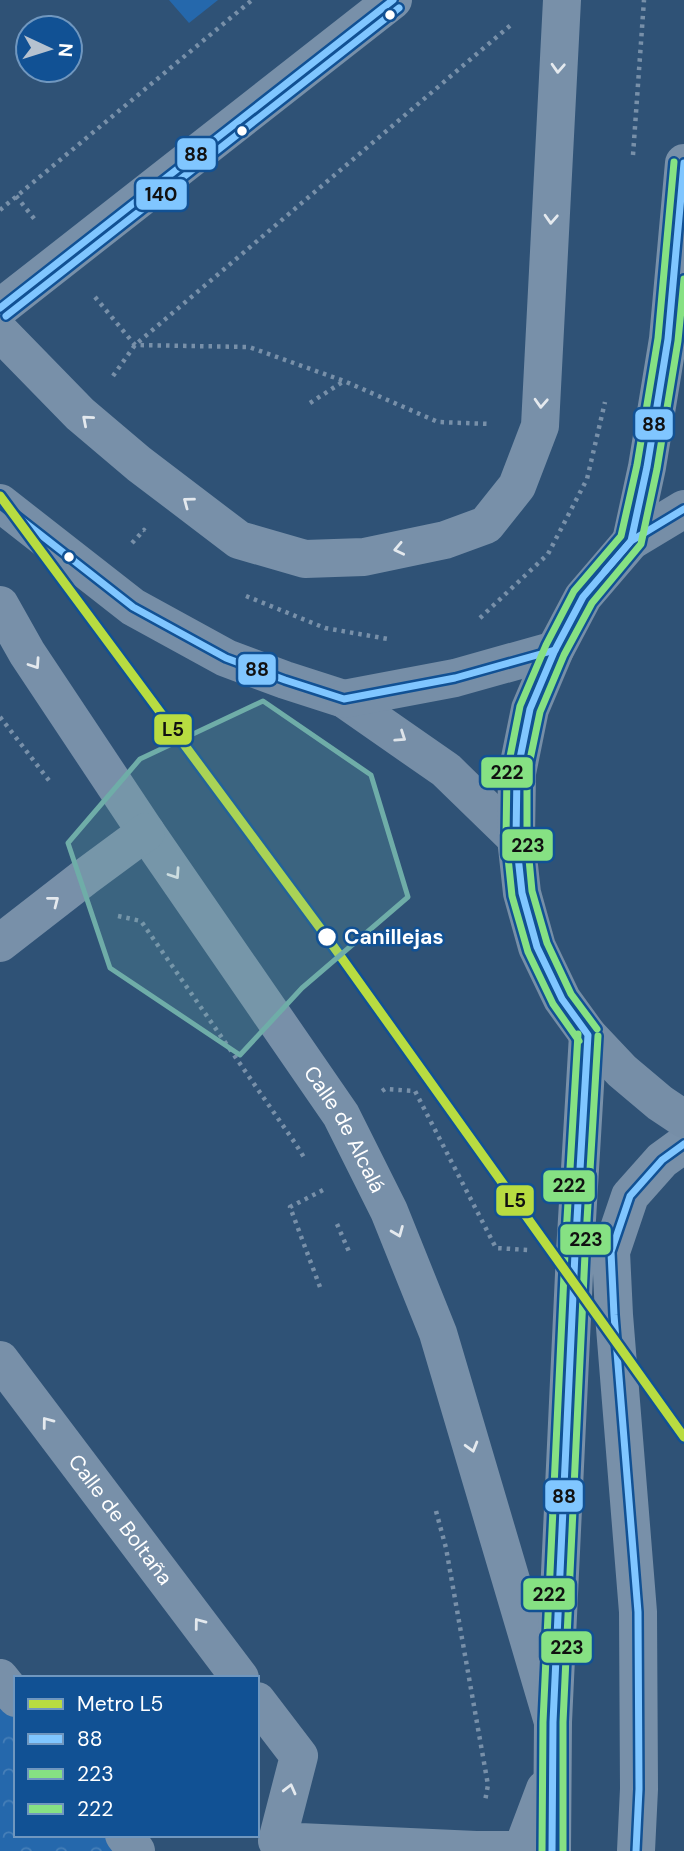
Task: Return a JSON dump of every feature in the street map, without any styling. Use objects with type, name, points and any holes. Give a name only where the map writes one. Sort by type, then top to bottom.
[{"type":"main road","points":[[0,503],[133,607],[226,658],[344,699],[446,770],[516,838]]},
{"type":"main road","points":[[684,509],[631,541],[583,597],[555,650],[530,709],[517,773],[516,838],[522,893],[537,947],[562,999],[588,1035],[622,1071],[684,1119]]},
{"type":"main road","points":[[344,699],[455,678],[555,650]]},
{"type":"street","points":[[0,308],[393,0]]},
{"type":"street","points":[[0,332],[80,414],[139,464],[239,540],[305,559],[364,556],[445,540],[486,525],[517,486],[540,426],[562,0]]},
{"type":"street","points":[[631,541],[647,467],[668,339],[684,163]]},
{"type":"street","name":"Calle de Alcalá","points":[[0,605],[27,653],[146,832],[341,1115],[389,1210],[438,1333],[553,1722]]},
{"type":"street","points":[[0,943],[146,832]]},
{"type":"street","name":"Calle de Alcalá","points":[[552,1851],[553,1722],[588,1035]]},
{"type":"street","points":[[636,1851],[639,1789],[638,1612],[611,1252],[630,1196],[662,1160],[684,1143]]},
{"type":"street","name":"Calle de Boltaña","points":[[0,1360],[238,1676]]},
{"type":"street","points":[[0,1678],[14,1696]]},
{"type":"street","points":[[259,1703],[299,1755],[277,1846],[522,1850],[553,1768]]},
{"type":"path","points":[[0,210],[252,0]]},
{"type":"path","points":[[633,161],[644,0]]},
{"type":"path","points":[[80,414],[107,384],[135,345],[509,27]]},
{"type":"path","points":[[135,345],[249,347],[344,380],[438,422],[493,424]]},
{"type":"path","points":[[310,403],[344,380]]},
{"type":"path","points":[[469,622],[482,618],[548,554],[587,479],[605,401]]},
{"type":"path","points":[[97,580],[144,530],[155,537]]},
{"type":"path","points":[[245,596],[325,628],[393,640]]},
{"type":"path","points":[[0,717],[57,791]]},
{"type":"path","points":[[85,877],[111,914],[141,921],[309,1166]]},
{"type":"path","points":[[341,1115],[385,1089],[415,1091],[496,1248],[575,1253]]},
{"type":"path","points":[[320,1287],[290,1207],[323,1190],[328,1202]]},
{"type":"path","points":[[333,1215],[355,1266]]},
{"type":"path","points":[[435,1508],[446,1548],[488,1785],[476,1850]]},
{"type":"highlighted area","points":[[263,701],[371,775],[408,897],[302,988],[240,1055],[110,968],[68,843],[140,759]]},
{"type":"green space","points":[[169,0],[218,0],[189,23]]},
{"type":"green space","points":[[0,1699],[14,1716],[14,1837],[108,1837],[119,1851],[0,1851]]},
{"type":"metro line","name":"L5","points":[[0,496],[326,936],[684,1437]]},
{"type":"transit line","name":"88","points":[[0,308],[393,0]]},
{"type":"transit line","name":"140","points":[[6,316],[399,8]]},
{"type":"transit line","name":"222","points":[[579,1041],[553,1004],[528,952],[512,896],[506,838],[507,772],[520,706],[546,645],[574,591],[621,536],[637,465],[658,338],[674,162]]},
{"type":"transit line","name":"88","points":[[605,571],[631,541],[647,467],[668,339],[684,163]]},
{"type":"transit line","name":"223","points":[[597,1029],[571,994],[547,943],[532,891],[527,838],[527,774],[540,712],[564,655],[592,603],[641,544],[657,469],[678,341],[684,279]]},
{"type":"transit line","name":"88","points":[[0,503],[133,607],[226,658],[344,699],[455,678],[555,650]]},
{"type":"transit line","name":"88","points":[[552,1851],[553,1722],[588,1035],[562,999],[537,947],[522,893],[516,838],[517,773],[530,709],[555,650],[583,597],[631,541],[684,509]]},
{"type":"transit line","name":"222","points":[[542,1851],[543,1722],[578,1034]]},
{"type":"transit line","name":"223","points":[[563,1851],[563,1722],[598,1036]]},
{"type":"transit line","name":"88","points":[[636,1851],[639,1789],[638,1612],[611,1252],[630,1196],[662,1160],[684,1144]]},
{"type":"place","name":"Canillejas","points":[[327,937]]}]
